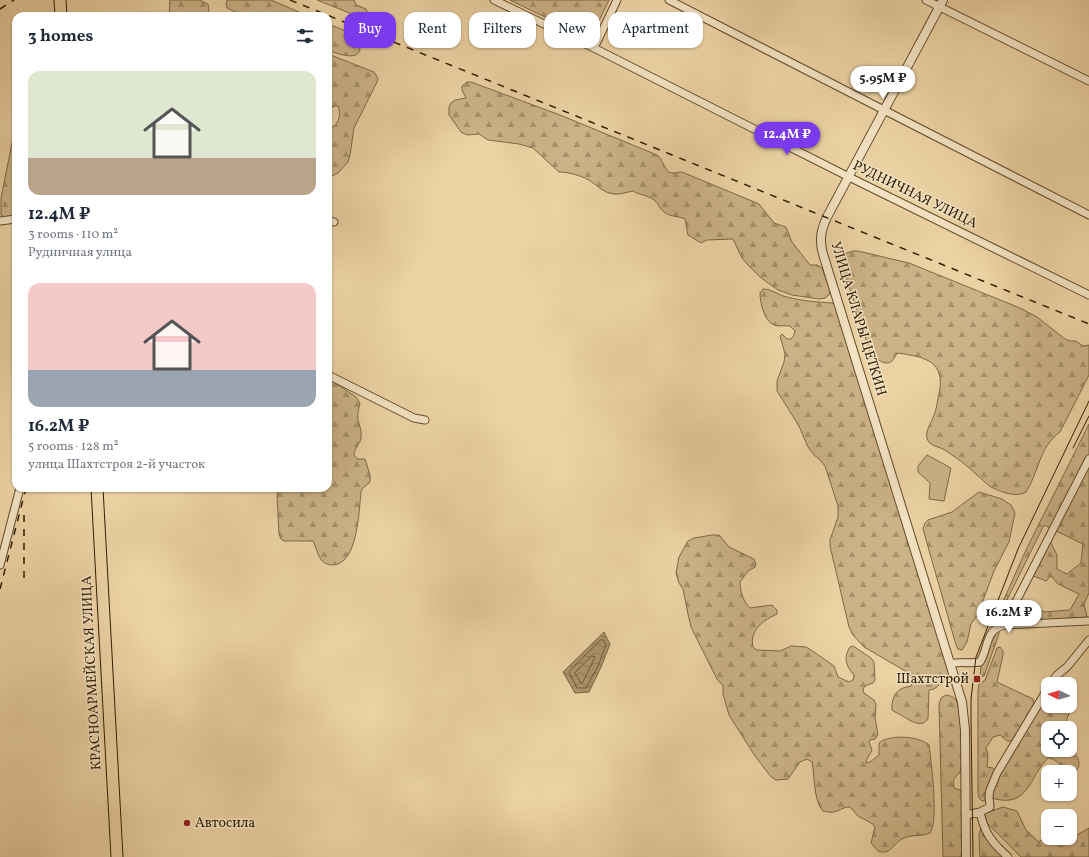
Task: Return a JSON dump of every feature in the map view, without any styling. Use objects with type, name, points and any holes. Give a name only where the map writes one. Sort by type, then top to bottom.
[{"type":"main road","points":[[54,0],[55,12]]},
{"type":"main road","points":[[60,0],[61,12]]},
{"type":"main road","name":"КРАСНОАРМЕЙСКАЯ УЛИЦА","points":[[92,492],[111,857]]},
{"type":"main road","name":"КРАСНОАРМЕЙСКАЯ УЛИЦА","points":[[98,492],[117,857]]},
{"type":"street","name":"РУДНИЧНАЯ УЛИЦА","points":[[494,0],[544,24]]},
{"type":"street","points":[[600,35],[617,0]]},
{"type":"street","points":[[669,0],[1089,215]]},
{"type":"street","points":[[926,0],[941,4],[1089,81]]},
{"type":"street","name":"УЛИЦА КЛАРЫ ЦЕТКИН","points":[[941,4],[822,228],[821,248],[959,689],[964,712],[965,730],[966,857]]},
{"type":"street","name":"РУДНИЧНАЯ УЛИЦА","points":[[594,48],[849,177],[1089,295]]},
{"type":"street","points":[[0,221],[12,220]]},
{"type":"street","points":[[332,377],[414,418],[425,420]]},
{"type":"street","points":[[1004,625],[1089,459]]},
{"type":"street","points":[[0,566],[19,492]]},
{"type":"street","points":[[951,664],[959,662],[980,662],[993,631],[995,628],[1004,625],[1089,621]]},
{"type":"street","points":[[1055,677],[1067,668],[1089,640]]},
{"type":"street","points":[[966,815],[980,812],[990,807],[990,790],[997,773],[1041,700]]},
{"type":"street","points":[[980,812],[988,836],[1008,857]]},
{"type":"green space","points":[[170,0],[199,0],[208,4],[209,9],[208,12],[169,12]]},
{"type":"green space","points":[[227,0],[271,0],[299,12],[236,12],[227,8]]},
{"type":"green space","points":[[317,0],[354,0],[356,5],[366,9],[367,11],[347,12]]},
{"type":"green space","points":[[510,0],[609,0],[600,19],[600,12],[544,12],[544,16]]},
{"type":"green space","points":[[332,26],[344,30],[344,48],[360,48],[358,54],[348,56],[332,52]]},
{"type":"green space","points":[[332,56],[374,72],[378,78],[377,82],[354,128],[348,162],[338,173],[332,176],[332,127],[337,123],[340,114],[338,106],[332,107]]},
{"type":"green space","points":[[467,82],[471,82],[560,115],[657,155],[669,172],[682,172],[759,204],[774,223],[786,227],[792,242],[810,265],[817,265],[822,268],[830,294],[825,298],[819,299],[792,295],[778,290],[760,277],[748,265],[742,258],[733,239],[707,240],[701,243],[688,235],[685,219],[667,214],[652,198],[633,191],[619,194],[607,192],[584,178],[559,172],[533,148],[519,144],[488,140],[479,134],[467,135],[461,132],[449,115],[449,107],[455,100],[466,98],[462,90],[462,86]]},
{"type":"green space","points":[[12,143],[12,217],[7,218],[1,215],[1,198]]},
{"type":"green space","points":[[853,251],[909,263],[1020,308],[1037,317],[1065,339],[1076,341],[1083,346],[1089,345],[1089,375],[1060,432],[1053,438],[1043,452],[1026,492],[1022,494],[1013,494],[991,487],[958,459],[944,449],[932,445],[928,441],[927,432],[935,412],[939,394],[939,374],[931,363],[917,356],[898,353],[892,361],[886,363],[877,359],[870,352],[841,261],[844,254]]},
{"type":"green space","points":[[763,289],[793,298],[832,303],[835,305],[950,673],[938,686],[932,690],[929,690],[928,719],[921,724],[912,722],[892,710],[895,695],[902,688],[911,686],[913,678],[907,672],[864,647],[853,635],[849,627],[830,546],[830,540],[838,517],[838,506],[825,466],[808,447],[799,426],[777,391],[777,381],[784,362],[785,354],[780,336],[782,334],[787,339],[791,339],[795,331],[790,326],[776,326],[768,320],[763,311],[761,301],[760,293]]},
{"type":"green space","points":[[332,381],[356,397],[360,403],[358,417],[361,438],[354,455],[357,459],[365,459],[370,475],[370,482],[362,489],[361,492],[356,535],[348,556],[341,562],[329,565],[321,560],[313,541],[284,541],[281,539],[279,534],[278,492],[332,492]]},
{"type":"green space","points":[[1089,424],[1089,593],[1084,604],[1087,617],[1019,622],[1021,617],[1014,610],[1019,600],[1044,612],[1070,610],[1079,594],[1058,584],[1051,576],[1046,581],[1031,575],[1049,539],[1057,555],[1057,569],[1067,574],[1081,563],[1083,544],[1044,525],[1003,608],[1001,606],[1026,550]]},
{"type":"green space","points":[[927,455],[951,468],[944,501],[929,499],[930,483],[918,472],[918,466]]},
{"type":"green space","points":[[979,492],[1002,499],[1011,505],[1015,513],[1009,542],[994,571],[978,614],[971,624],[967,642],[962,650],[958,649],[956,645],[923,529],[928,520],[952,512]]},
{"type":"green space","points":[[719,535],[729,547],[754,559],[756,564],[755,567],[748,571],[740,582],[742,596],[750,608],[772,605],[777,610],[777,614],[767,619],[755,631],[752,641],[753,647],[757,650],[780,651],[791,646],[806,647],[834,666],[838,677],[849,682],[853,680],[854,675],[846,662],[850,647],[853,646],[871,658],[874,662],[875,680],[863,689],[864,693],[874,700],[876,705],[875,717],[878,735],[875,739],[870,740],[869,742],[872,750],[866,763],[870,762],[879,755],[879,743],[890,738],[912,738],[929,745],[933,777],[934,804],[933,826],[930,833],[905,837],[888,851],[878,851],[871,843],[875,827],[873,824],[858,816],[850,807],[833,812],[823,811],[817,800],[812,762],[807,759],[800,762],[788,779],[776,780],[771,777],[755,756],[729,715],[723,694],[723,686],[717,679],[691,627],[683,589],[679,583],[676,573],[679,557],[688,541],[694,538]]},
{"type":"green space","points":[[996,632],[999,632],[999,634],[984,676],[981,677],[981,666]]},
{"type":"green space","points":[[1000,647],[1003,651],[1003,655],[997,682],[1033,699],[1033,703],[1030,714],[1013,741],[1007,741],[1000,735],[993,737],[986,748],[988,755],[987,767],[995,770],[985,800],[982,801],[979,798],[978,792],[978,692],[979,684],[985,680],[997,648]]},
{"type":"green space","points":[[946,695],[953,697],[956,700],[960,714],[962,763],[960,772],[954,779],[953,784],[954,788],[960,790],[962,794],[963,857],[943,857],[939,704],[941,698]]},
{"type":"green space","points":[[1041,705],[1041,713],[1069,713],[1066,721],[1041,721],[1041,757],[1077,757],[1079,764],[1077,768],[1077,765],[1061,765],[1053,759],[1048,758],[1043,765],[1041,765],[1041,768],[1022,795],[1015,799],[1006,800],[995,799],[991,796],[992,790],[1001,771]]},
{"type":"green space","points":[[1003,807],[1017,811],[1026,830],[1039,842],[1041,840],[1041,845],[1077,845],[1077,835],[1089,828],[1089,857],[1021,857],[985,821],[984,814]]},
{"type":"green space","points":[[981,828],[983,829],[987,839],[1003,857],[980,857],[979,834]]},
{"type":"water","points":[[604,632],[610,644],[601,667],[589,692],[575,693],[563,672]]},
{"type":"tram line","points":[[973,857],[971,699],[976,657],[1018,549],[1089,401]]},
{"type":"tram line","points":[[1073,448],[1089,416]]},
{"type":"railway","points":[[0,9],[14,0]]},
{"type":"railway","points":[[290,0],[320,12]]},
{"type":"railway","points":[[332,17],[1089,324]]},
{"type":"railway","points":[[0,589],[25,492]]},
{"type":"railway","points":[[24,512],[24,578]]},
{"type":"place","name":"Шахтстрой","points":[[977,679]]},
{"type":"place","name":"Автосила","points":[[187,823]]}]
